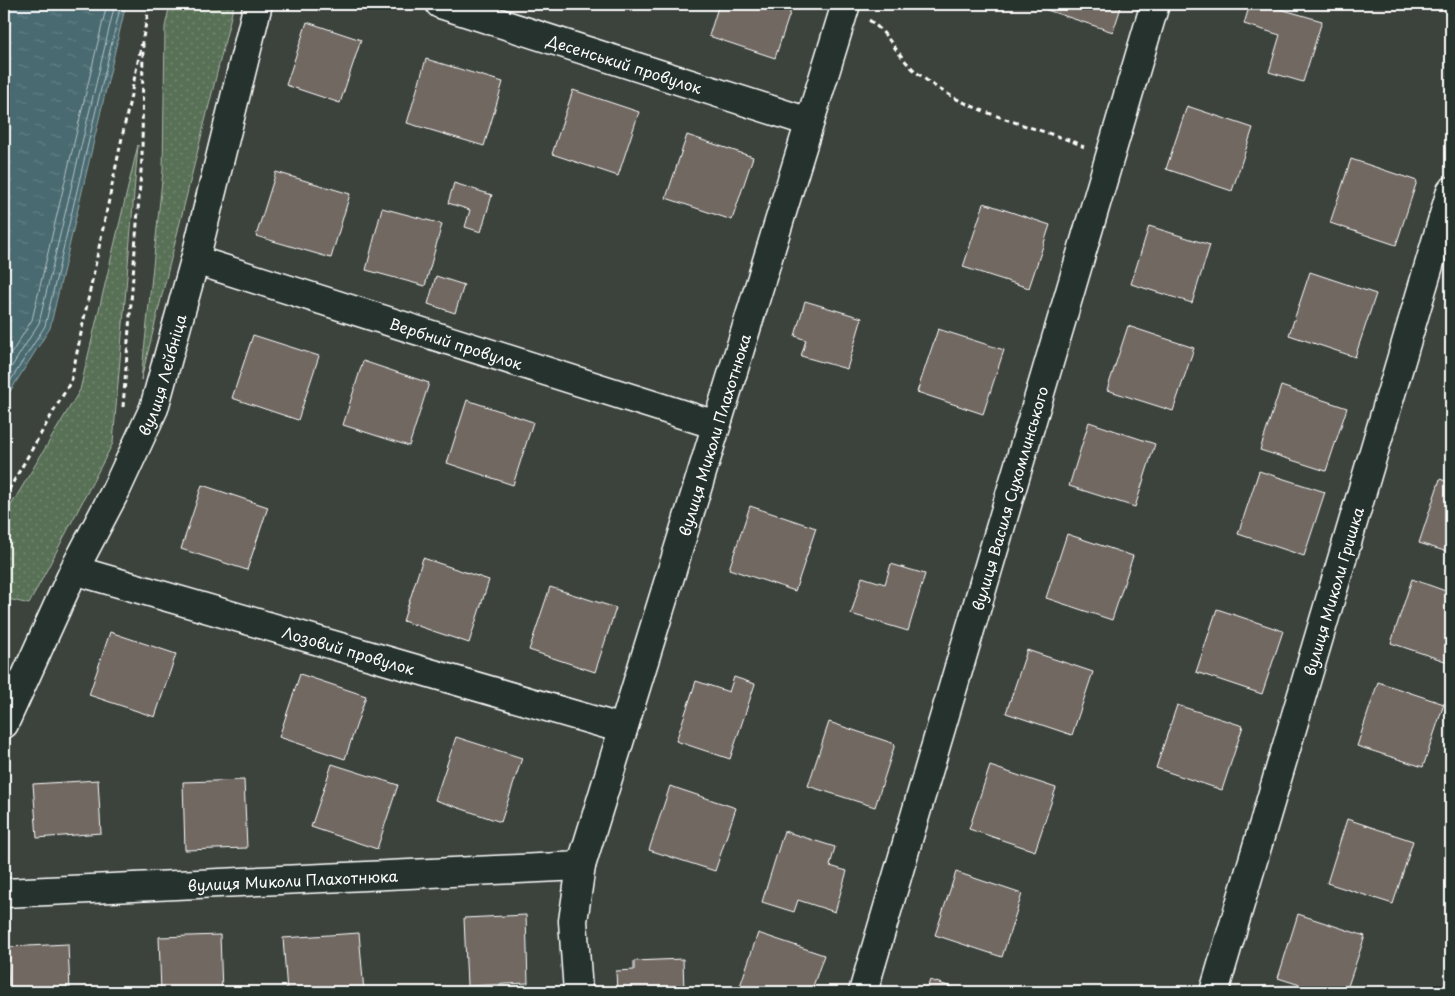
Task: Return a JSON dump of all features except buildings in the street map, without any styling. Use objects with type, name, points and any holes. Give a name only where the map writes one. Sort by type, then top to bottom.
[{"type":"street","name":"вулиця Лейбніца","points":[[4,724],[74,570],[116,490],[154,408],[195,260],[258,4]]},
{"type":"street","name":"Десенський провулок","points":[[440,4],[809,122]]},
{"type":"street","name":"вулиця Миколи Плахотнюка","points":[[578,992],[572,921],[581,866],[846,4]]},
{"type":"street","name":"вулиця Василя Сухомлинського","points":[[863,992],[1155,4]]},
{"type":"street","name":"вулиця Миколи Гришка","points":[[1214,992],[1451,191]]},
{"type":"street","name":"Вербний провулок","points":[[195,260],[716,426]]},
{"type":"street","name":"Лозовий провулок","points":[[74,570],[623,729]]},
{"type":"street","name":"вулиця Миколи Плахотнюка","points":[[4,893],[581,866]]},
{"type":"path","points":[[4,498],[71,381],[150,4]]},
{"type":"path","points":[[846,4],[882,29],[912,68],[955,100],[1074,142],[1109,161]]},
{"type":"path","points":[[123,412],[142,158],[143,34]]},
{"type":"green space","points":[[170,4],[234,4],[141,380],[163,171],[165,27]]},
{"type":"green space","points":[[138,145],[113,443],[29,604],[4,598],[4,517],[80,390]]},
{"type":"water","points":[[4,4],[126,4],[50,328],[4,401]]}]
